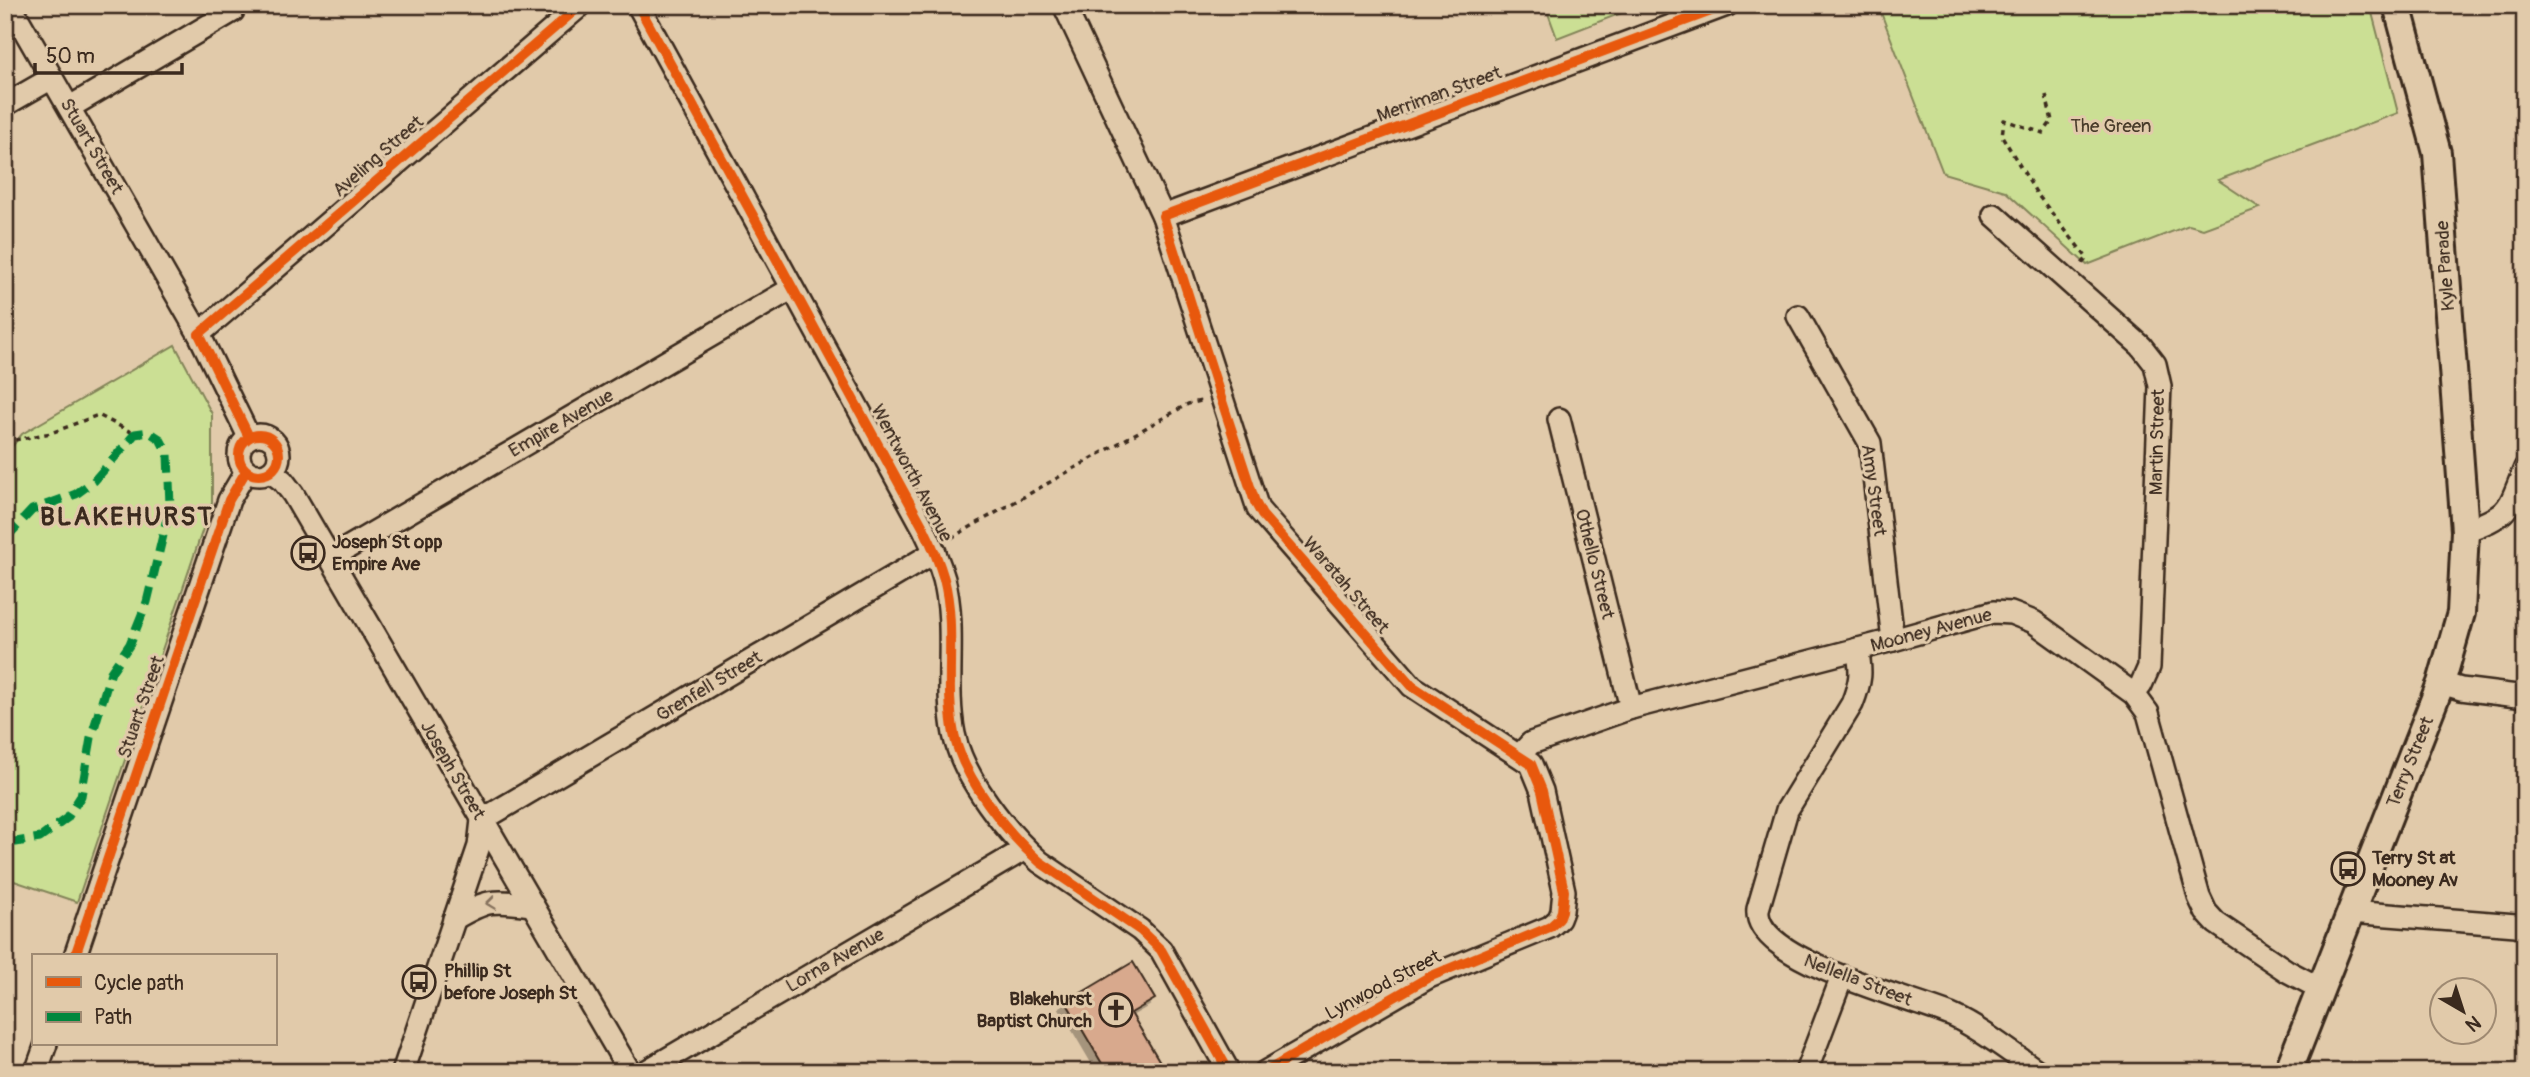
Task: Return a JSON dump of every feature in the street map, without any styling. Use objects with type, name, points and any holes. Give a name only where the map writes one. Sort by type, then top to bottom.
[{"type":"street","name":"Stuart Street","points":[[9,5],[198,334],[249,437]]},
{"type":"street","name":"Aveling Street","points":[[198,334],[581,5]]},
{"type":"street","name":"Wentworth Avenue","points":[[638,5],[935,552],[944,581],[949,614],[951,716],[963,760],[1010,833],[1025,849],[1140,930],[1161,950],[1229,1072]]},
{"type":"street","name":"Waratah Street","points":[[1064,5],[1163,216],[1220,398],[1255,502],[1262,515],[1412,686],[1531,764],[1545,804],[1564,891],[1564,903],[1559,919]]},
{"type":"street","name":"Merriman Street","points":[[1163,216],[1727,5]]},
{"type":"street","name":"Kyle Parade","points":[[2397,5],[2437,153],[2465,531]]},
{"type":"street","points":[[70,107],[233,11]]},
{"type":"street","points":[[5,105],[52,78]]},
{"type":"street","name":"Martin Street","points":[[1994,215],[2141,346],[2155,364],[2160,386],[2148,667],[2134,694]]},
{"type":"street","name":"Empire Avenue","points":[[330,558],[792,289]]},
{"type":"street","name":"Amy Street","points":[[1798,316],[1870,443],[1893,640]]},
{"type":"street","name":"Othello Street","points":[[1559,419],[1631,708]]},
{"type":"street","points":[[262,435],[274,441],[280,454],[271,472],[258,475],[246,471],[241,466],[239,453],[244,441],[249,437],[262,435]]},
{"type":"street","points":[[2465,531],[2494,521],[2508,510],[2525,468]]},
{"type":"street","name":"Stuart Street","points":[[76,954],[229,500],[246,471]]},
{"type":"street","name":"Joseph Street","points":[[271,472],[283,481],[293,494],[630,1072]]},
{"type":"street","name":"Terry Street","points":[[2288,1072],[2441,684],[2461,613],[2465,531]]},
{"type":"street","name":"Grenfell Street","points":[[482,820],[935,552]]},
{"type":"street","name":"Mooney Avenue","points":[[1520,755],[1531,743],[1631,708],[1993,612],[2011,613],[2034,622],[2134,694],[2152,723],[2199,897],[2206,912],[2216,923],[2287,971],[2321,989]]},
{"type":"street","name":"Nellella Street","points":[[1857,649],[1862,673],[1859,688],[1853,704],[1787,810],[1758,915],[1771,936],[1801,960],[1955,1017],[2039,1072]]},
{"type":"street","points":[[2441,684],[2525,697]]},
{"type":"street","points":[[403,1072],[479,846],[482,820]]},
{"type":"street","name":"Lorna Avenue","points":[[645,1072],[1025,849]]},
{"type":"street","points":[[454,919],[483,903],[505,901],[532,905]]},
{"type":"street","points":[[2350,912],[2516,925],[2525,928]]},
{"type":"street","name":"Lynwood Street","points":[[1265,1072],[1429,977],[1544,931],[1559,919]]},
{"type":"street","points":[[1806,1072],[1842,977]]},
{"type":"street","points":[[36,1072],[45,1046]]},
{"type":"path","points":[[2046,95],[2052,121],[2043,133],[2004,120],[2002,136],[2037,194],[2087,258],[2067,280]]},
{"type":"path","points":[[935,552],[947,540],[1188,404],[1220,398]]},
{"type":"path","points":[[5,442],[51,433],[98,415],[135,434]]},
{"type":"green space","points":[[1545,5],[1636,5],[1637,7],[1557,38]]},
{"type":"green space","name":"The Green","points":[[1878,5],[2370,5],[2398,113],[2218,180],[2260,208],[2203,229],[2189,225],[2087,265],[2005,191],[1943,173]]},
{"type":"green space","points":[[175,345],[212,414],[212,502],[77,902],[5,878],[5,455],[22,434]]},
{"type":"building","points":[[1133,962],[1155,999],[1131,1013],[1166,1072],[1107,1072],[1066,1002]]},
{"type":"marked path","points":[[5,539],[32,510],[76,494],[94,481],[135,434],[149,432],[160,439],[168,454],[170,506],[147,602],[130,644],[111,672],[91,738],[81,796],[67,818],[40,838],[16,842],[5,840]]},
{"type":"cycle path","points":[[249,437],[199,334],[581,5]]},
{"type":"cycle path","points":[[638,5],[933,547],[948,598],[950,695],[954,734],[976,786],[1014,836],[1040,862],[1140,930],[1161,950],[1229,1072]]},
{"type":"cycle path","points":[[1265,1072],[1429,977],[1550,927],[1559,919],[1564,891],[1542,791],[1531,764],[1412,686],[1262,515],[1255,502],[1163,216],[1727,5]]},
{"type":"cycle path","points":[[259,435],[267,436],[273,441],[278,447],[279,455],[278,463],[273,469],[267,474],[259,475],[251,474],[245,469],[240,463],[239,455],[240,447],[245,441],[251,436],[259,435]]},
{"type":"cycle path","points":[[76,954],[229,500],[246,471]]},
{"type":"place","name":"Joseph St opp Empire Ave","points":[[308,553]]},
{"type":"place","name":"Terry St at Mooney Av","points":[[2348,869]]},
{"type":"place","name":"Phillip St before Joseph St","points":[[419,982]]},
{"type":"place","name":"Blakehurst Baptist Church","points":[[1116,1010]]},
{"type":"district","name":"BLAKEHURST","points":[[127,517]]}]
